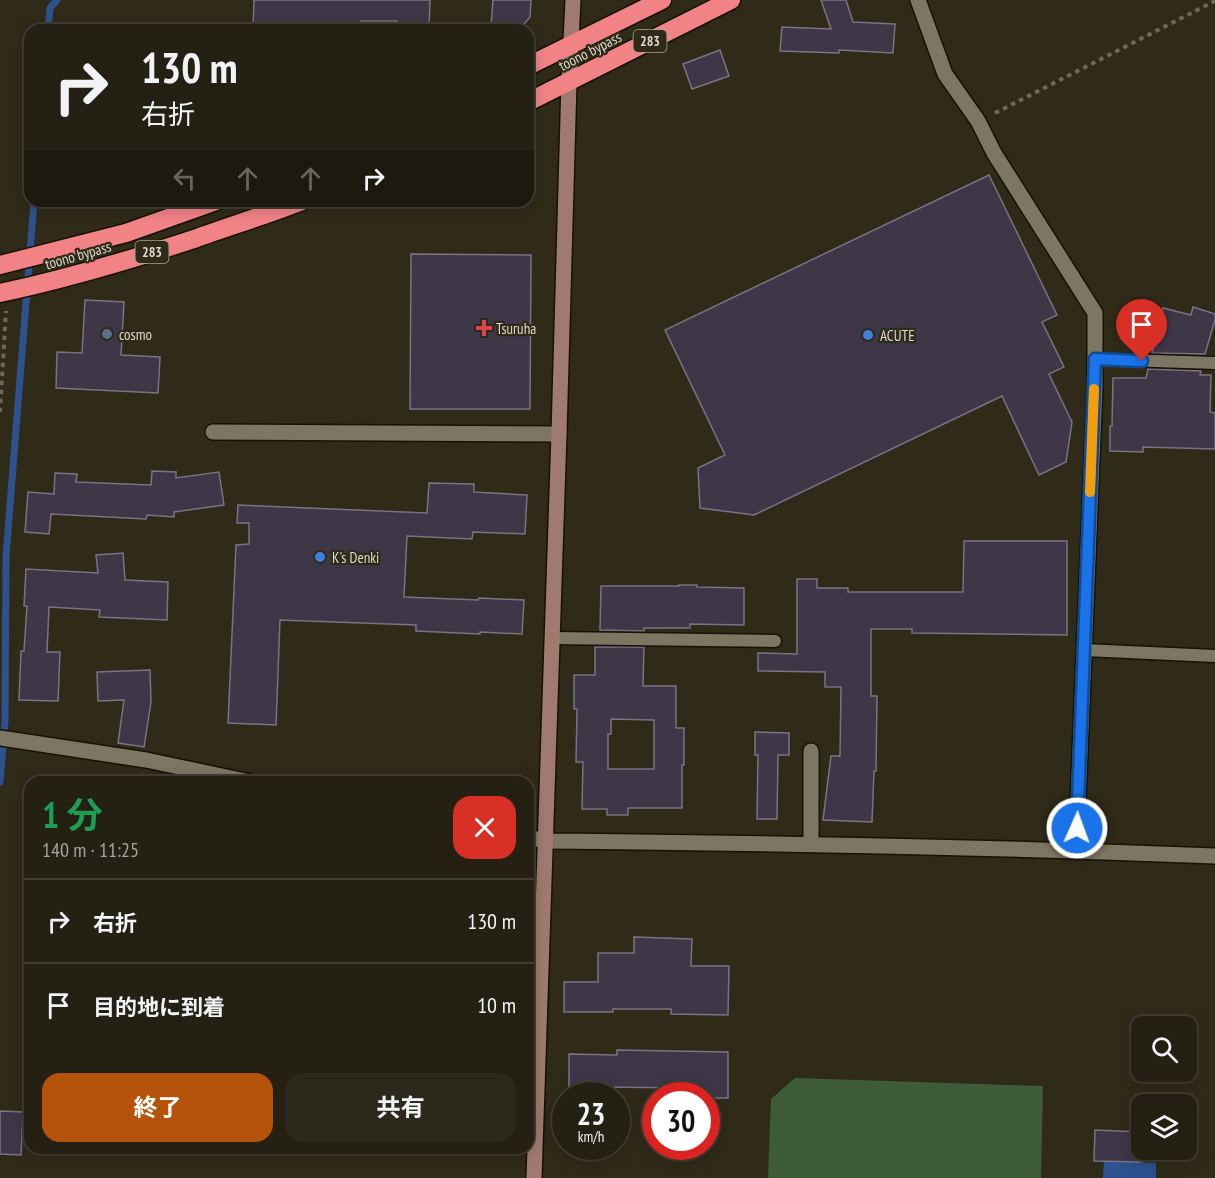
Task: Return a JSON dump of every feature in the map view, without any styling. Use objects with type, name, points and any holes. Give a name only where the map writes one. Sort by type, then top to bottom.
[{"type":"highway","name":"toono bypass","points":[[534,63],[662,0]]},
{"type":"highway","name":"toono bypass","points":[[534,99],[731,0]]},
{"type":"highway","name":"toono bypass","points":[[0,265],[126,233],[199,207]]},
{"type":"highway","name":"toono bypass","points":[[4,292],[43,284],[142,256],[286,207]]},
{"type":"street","points":[[534,1178],[559,434],[568,82],[573,0]]},
{"type":"street","points":[[918,0],[945,74],[978,121],[994,153],[1095,312],[1076,850]]},
{"type":"street","points":[[213,432],[559,434]]},
{"type":"street","points":[[0,738],[146,760],[222,776]]},
{"type":"street","points":[[811,844],[812,751]]},
{"type":"street","points":[[534,838],[545,841],[1076,850],[1215,856]]},
{"type":"lane","points":[[1095,359],[1215,363]]},
{"type":"lane","points":[[552,638],[775,641]]},
{"type":"lane","points":[[1084,650],[1215,656]]},
{"type":"path","points":[[978,121],[1215,1]]},
{"type":"path","points":[[0,412],[4,292]]},
{"type":"green space","points":[[795,1078],[1043,1086],[1041,1178],[768,1178],[771,1099]]},
{"type":"water","points":[[1104,1161],[1156,1163],[1156,1178],[1103,1178]]},
{"type":"building","points":[[254,0],[430,0],[429,24],[361,21],[361,24],[253,24]]},
{"type":"building","points":[[493,0],[531,0],[530,17],[524,24],[491,24]]},
{"type":"building","points":[[821,0],[846,0],[853,22],[895,24],[893,53],[839,50],[839,53],[780,51],[782,27],[831,29]]},
{"type":"building","points":[[720,50],[729,76],[692,89],[683,64]]},
{"type":"building","points":[[989,175],[1057,315],[1042,322],[1064,367],[1049,374],[1072,422],[1066,462],[1039,475],[1002,396],[754,515],[700,508],[698,468],[725,455],[665,330]]},
{"type":"building","points":[[411,254],[531,255],[530,409],[410,409]]},
{"type":"building","points":[[85,300],[124,302],[121,355],[160,357],[158,393],[56,388],[57,352],[82,353]]},
{"type":"building","points":[[1193,307],[1215,314],[1205,354],[1152,353],[1163,308],[1191,315]]},
{"type":"building","points":[[1148,369],[1201,371],[1200,375],[1211,375],[1210,412],[1215,413],[1215,449],[1143,447],[1143,452],[1110,451],[1113,378],[1146,378]]},
{"type":"building","points":[[152,471],[176,472],[176,478],[219,472],[224,505],[174,512],[174,517],[147,515],[146,519],[51,514],[49,534],[25,532],[28,492],[54,494],[55,473],[77,474],[76,482],[151,485]]},
{"type":"building","points":[[429,483],[474,484],[474,492],[527,495],[525,534],[473,532],[472,539],[407,536],[404,597],[524,600],[522,634],[416,631],[416,625],[280,620],[276,725],[228,723],[236,545],[249,544],[249,523],[237,523],[238,505],[427,513]]},
{"type":"building","points":[[964,541],[1067,541],[1067,635],[912,633],[912,629],[871,629],[871,696],[877,696],[876,771],[874,771],[872,822],[823,820],[831,756],[840,756],[841,687],[825,687],[825,672],[758,671],[758,653],[797,654],[797,579],[817,579],[817,588],[848,588],[848,592],[963,592]]},
{"type":"building","points":[[123,553],[125,580],[168,582],[167,620],[99,617],[100,610],[49,607],[47,652],[60,652],[58,701],[19,700],[21,651],[24,651],[27,606],[24,606],[26,569],[98,573],[96,555]]},
{"type":"building","points":[[679,585],[744,588],[744,625],[690,624],[690,628],[644,628],[644,631],[600,630],[601,586]]},
{"type":"building","points":[[595,647],[644,647],[643,686],[676,686],[676,728],[684,728],[682,808],[628,808],[628,815],[607,815],[607,809],[582,809],[583,762],[576,762],[577,709],[574,709],[574,675],[595,675]],"holes":[[[611,719],[654,720],[654,769],[608,769],[608,734],[611,734]]]},
{"type":"building","points":[[150,670],[151,702],[144,747],[118,743],[124,700],[98,701],[97,672]]},
{"type":"building","points":[[755,732],[789,733],[789,755],[778,755],[777,819],[757,819],[758,755],[755,755]]},
{"type":"building","points":[[634,937],[692,939],[691,966],[729,966],[728,1015],[671,1014],[671,1009],[564,1012],[564,982],[598,982],[598,953],[634,953]]},
{"type":"building","points":[[617,1050],[728,1052],[728,1098],[720,1098],[720,1082],[642,1082],[642,1087],[630,1087],[630,1082],[569,1082],[569,1054],[617,1055]]},
{"type":"building","points":[[0,1111],[23,1112],[21,1155],[0,1154]]},
{"type":"building","points":[[1095,1130],[1131,1132],[1131,1160],[1142,1160],[1142,1162],[1094,1161]]},
{"type":"waterway","points":[[49,24],[50,8],[57,0]]},
{"type":"waterway","points":[[0,782],[5,721],[6,556],[34,207]]},
{"type":"slow traffic","points":[[1090,492],[1094,389]]},
{"type":"place","name":"Tsuruha","points":[[484,328]]},
{"type":"place","name":"cosmo","points":[[107,334]]},
{"type":"place","name":"ACUTE","points":[[868,335]]},
{"type":"place","name":"K's Denki","points":[[320,557]]},
{"type":"route","points":[[1077,828],[1095,359],[1142,361]]}]
